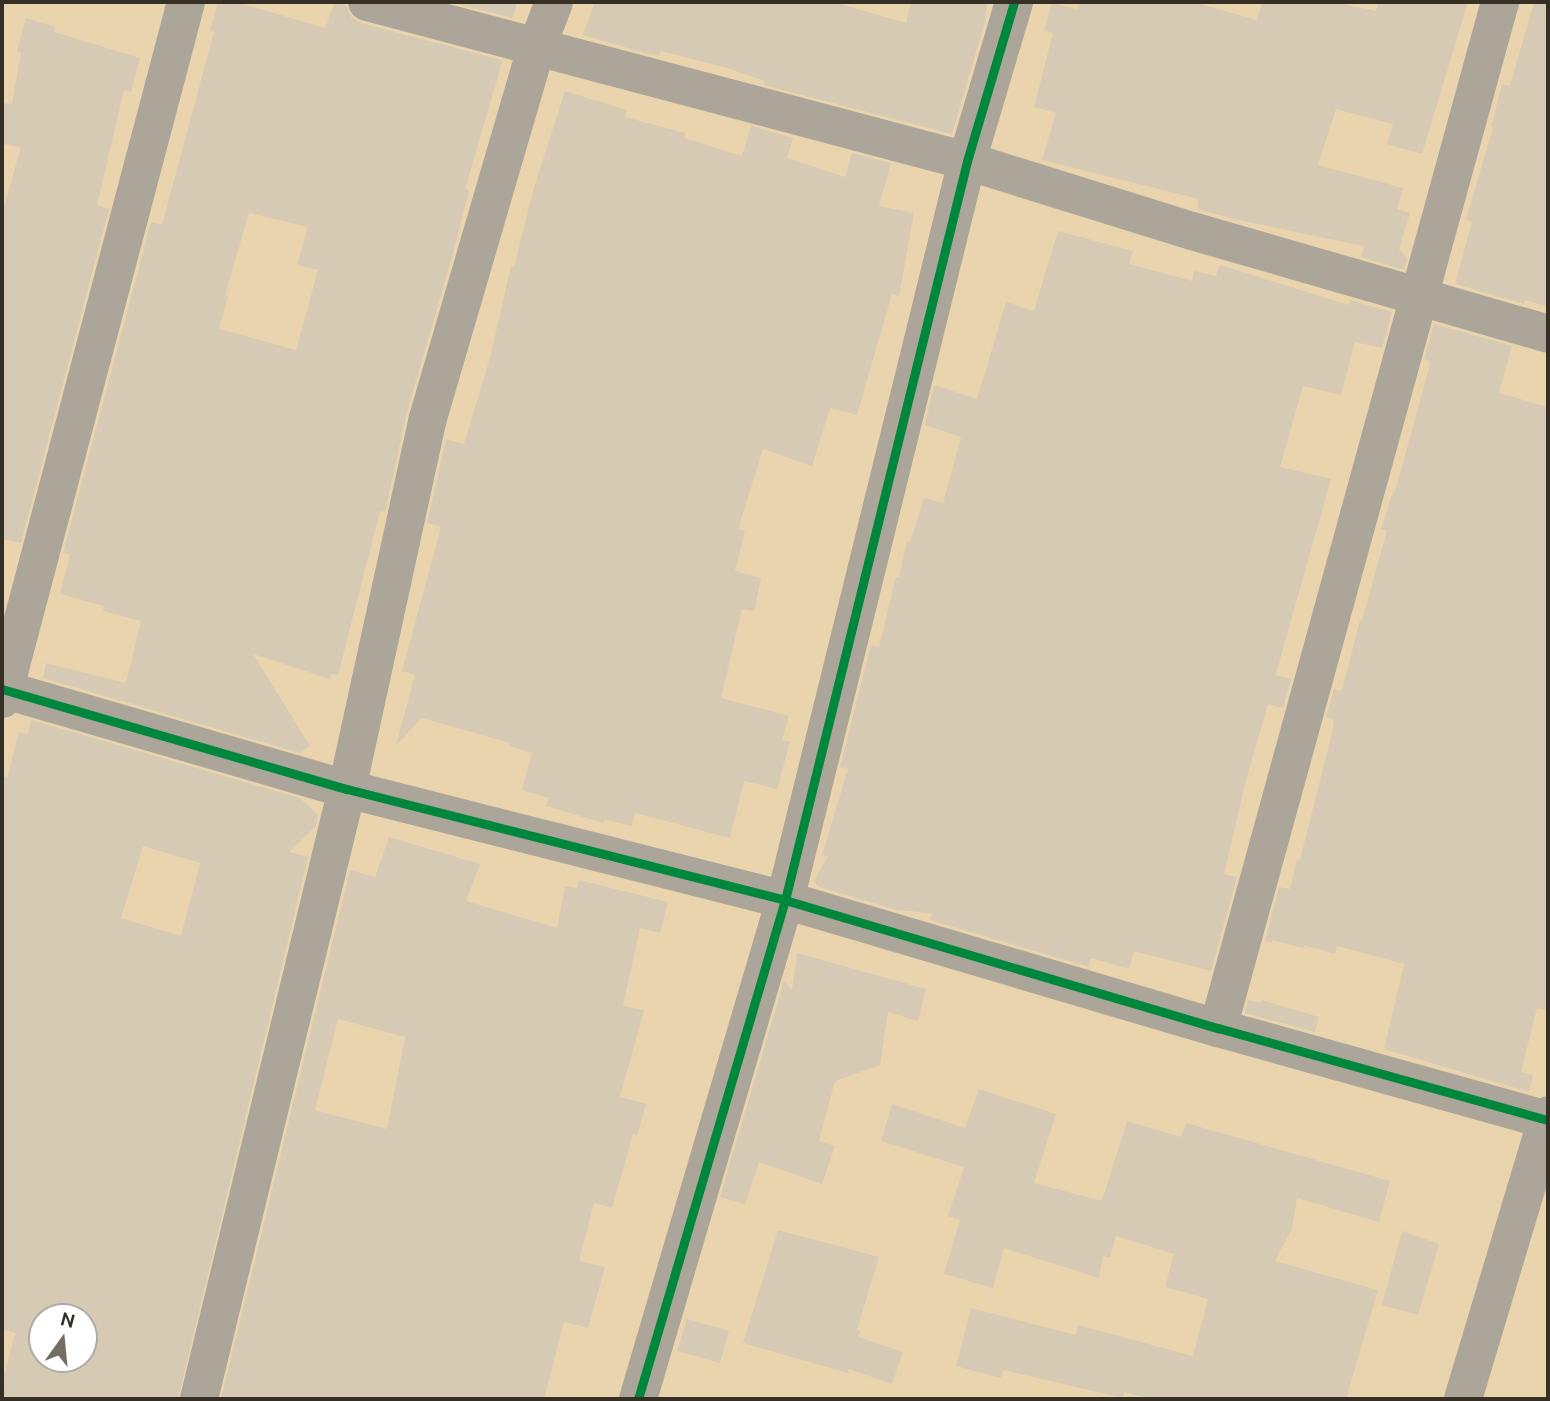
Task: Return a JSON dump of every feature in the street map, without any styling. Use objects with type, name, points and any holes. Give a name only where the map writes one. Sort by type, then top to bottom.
[{"type":"street","points":[[186,2],[3,692],[347,789],[785,900],[1218,1028],[1548,1118],[1463,1399]]},
{"type":"street","points":[[367,2],[536,49],[967,160],[1192,231],[1548,334]]},
{"type":"street","points":[[199,1399],[347,789],[428,418],[536,49],[554,2]]},
{"type":"street","points":[[638,1399],[785,900],[967,160],[1014,2]]},
{"type":"street","points":[[1218,1028],[1500,2]]},
{"type":"shaded area","points":[[2,2],[1548,2],[1548,1399],[2,1399]]},
{"type":"building","points":[[218,2],[236,2],[325,28],[335,2],[346,5],[351,17],[361,23],[501,60],[502,63],[465,189],[469,190],[407,412],[385,512],[380,511],[338,675],[332,674],[330,679],[253,654],[310,746],[300,753],[43,678],[46,663],[126,683],[141,621],[103,611],[104,606],[60,594],[70,554],[63,553],[151,222],[162,225],[214,32],[210,31]],"holes":[[[249,213],[308,227],[297,265],[318,270],[296,350],[219,329],[228,296],[225,295]]]},
{"type":"building","points":[[451,2],[517,2],[513,18]]},
{"type":"building","points":[[595,2],[833,2],[906,23],[911,2],[987,2],[985,22],[952,134],[764,85],[765,81],[727,68],[661,51],[659,56],[583,35]]},
{"type":"building","points":[[1079,2],[1193,2],[1257,20],[1262,2],[1336,2],[1376,11],[1378,2],[1468,2],[1422,154],[1387,144],[1393,124],[1336,109],[1318,165],[1403,188],[1397,209],[1410,213],[1399,249],[1407,258],[1404,270],[1361,257],[1364,246],[1233,219],[1197,209],[1199,199],[1042,160],[1056,113],[1034,107],[1053,33],[1044,31],[1052,3],[1077,9]]},
{"type":"building","points":[[1534,2],[1548,2],[1548,307],[1525,300],[1524,304],[1455,284],[1472,222],[1466,220],[1493,127],[1502,84],[1510,86]]},
{"type":"building","points":[[26,18],[55,27],[54,32],[140,58],[131,92],[124,90],[97,205],[109,209],[21,543],[2,539],[2,214],[21,147],[2,144],[2,103],[12,104],[21,52],[17,51]]},
{"type":"building","points":[[565,91],[627,110],[625,117],[685,133],[684,138],[742,156],[751,126],[793,138],[787,158],[845,177],[852,153],[891,163],[879,206],[914,213],[899,296],[892,294],[857,415],[830,408],[812,466],[763,449],[738,529],[745,531],[735,571],[761,578],[754,611],[742,609],[721,698],[789,716],[782,740],[790,742],[777,789],[744,781],[730,838],[635,813],[632,826],[605,820],[604,823],[546,806],[549,798],[522,790],[532,753],[509,746],[510,743],[422,718],[396,745],[415,675],[402,671],[441,527],[427,523],[446,439],[464,444],[490,358],[511,266],[514,267],[533,191]]},
{"type":"building","points":[[1058,231],[1133,251],[1129,264],[1192,281],[1194,271],[1216,276],[1220,265],[1349,305],[1350,300],[1392,312],[1382,348],[1355,342],[1341,395],[1303,386],[1280,467],[1331,479],[1277,670],[1276,675],[1291,679],[1283,708],[1268,704],[1246,780],[1224,874],[1237,877],[1211,971],[1134,951],[1129,969],[1091,958],[1089,967],[930,920],[931,913],[897,910],[819,887],[814,881],[828,856],[822,855],[848,769],[840,767],[871,645],[879,647],[896,577],[899,578],[907,541],[910,542],[924,498],[943,503],[961,437],[925,425],[934,385],[977,399],[1006,302],[1034,311]]},
{"type":"building","points":[[1434,324],[1512,346],[1499,393],[1548,407],[1548,1011],[1537,1008],[1521,1072],[1533,1075],[1529,1092],[1384,1049],[1404,964],[1337,946],[1335,954],[1304,945],[1303,948],[1272,940],[1272,943],[1265,941],[1279,887],[1290,889],[1297,859],[1300,860],[1333,729],[1333,719],[1326,717],[1334,689],[1342,691],[1360,620],[1362,621],[1387,530],[1381,529],[1393,491],[1395,492],[1431,361],[1424,359]]},
{"type":"building","points":[[31,720],[300,798],[318,815],[316,826],[289,852],[308,857],[178,1399],[2,1399],[2,1385],[15,1333],[2,1329],[2,776],[7,778],[19,732],[28,734]],"holes":[[[143,846],[200,863],[181,936],[121,918]]]},
{"type":"building","points":[[389,837],[480,864],[466,901],[557,928],[565,886],[577,888],[579,880],[668,902],[660,933],[640,928],[623,1006],[644,1010],[620,1097],[646,1104],[637,1136],[633,1134],[612,1208],[594,1203],[579,1261],[605,1267],[588,1328],[564,1322],[544,1399],[221,1399],[350,870],[375,877]],"holes":[[[338,1019],[405,1037],[387,1129],[315,1110]]]},
{"type":"building","points":[[797,953],[926,989],[918,1021],[888,1012],[880,1065],[835,1081],[819,1141],[835,1146],[822,1184],[759,1162],[745,1204],[720,1197],[784,981],[792,990]]},
{"type":"building","points":[[1248,1000],[1261,1003],[1262,1000],[1319,1017],[1315,1032],[1245,1013]]},
{"type":"building","points":[[979,1089],[1056,1114],[1034,1183],[1102,1201],[1127,1121],[1181,1137],[1186,1123],[1390,1181],[1379,1222],[1297,1198],[1292,1228],[1275,1261],[1378,1290],[1346,1399],[1151,1399],[1124,1392],[1123,1398],[1003,1370],[1001,1378],[956,1366],[971,1308],[1076,1335],[1078,1325],[1193,1356],[1208,1299],[1165,1287],[1174,1254],[1116,1236],[1110,1258],[1103,1256],[1099,1278],[1004,1248],[993,1288],[944,1274],[960,1220],[948,1216],[964,1167],[881,1141],[892,1104],[965,1128]]},
{"type":"building","points":[[778,1230],[879,1257],[857,1330],[860,1330],[858,1337],[903,1352],[892,1384],[849,1369],[848,1373],[743,1343]]},
{"type":"building","points":[[1402,1231],[1439,1244],[1418,1315],[1382,1305]]},
{"type":"building","points":[[687,1319],[729,1331],[720,1363],[677,1351]]},
{"type":"cycle path","points":[[638,1399],[785,900],[967,161],[1014,2]]},
{"type":"cycle path","points":[[2,689],[347,789],[785,900],[1218,1028],[1548,1120]]}]
